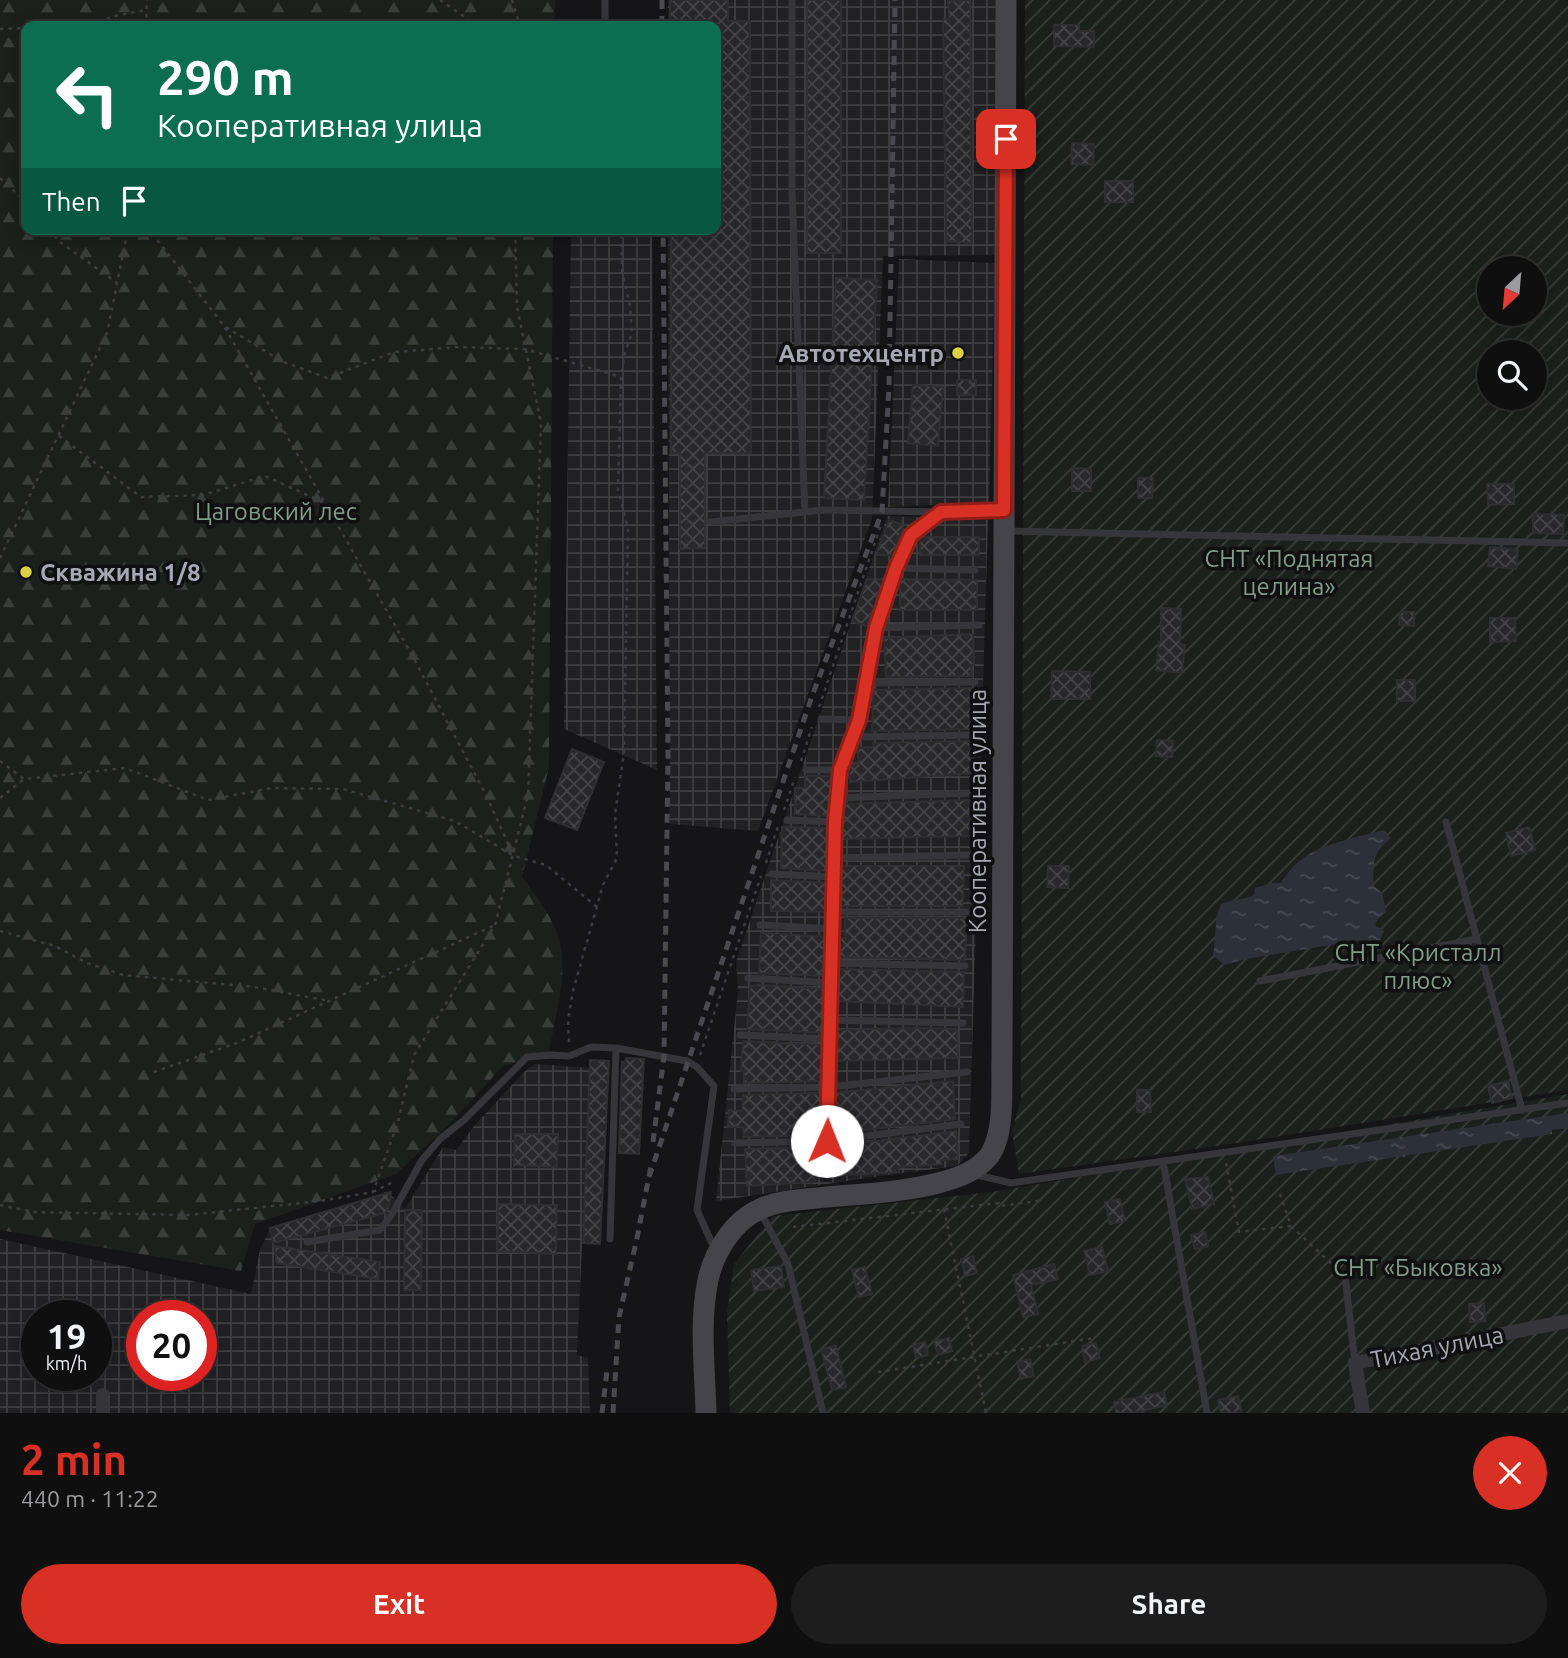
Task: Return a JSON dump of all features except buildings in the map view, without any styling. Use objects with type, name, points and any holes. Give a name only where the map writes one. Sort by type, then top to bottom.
[{"type":"main road","name":"Кооперативная улица","points":[[969,1173],[989,1155],[998,1136],[1000,1115],[1006,0]]},
{"type":"main road","points":[[706,1413],[704,1311],[708,1279],[717,1254],[736,1225],[759,1209],[786,1201],[915,1189],[969,1173]]},
{"type":"street","name":"Тихая улица","points":[[1363,1413],[1355,1363],[1568,1321]]},
{"type":"street","points":[[103,1395],[103,1413]]},
{"type":"lane","points":[[605,0],[605,21]]},
{"type":"lane","points":[[792,0],[792,193],[805,512]]},
{"type":"lane","points":[[710,522],[823,510],[941,512],[1005,521],[1568,543]]},
{"type":"lane","points":[[827,1141],[835,822],[840,770],[859,720],[868,683],[876,628],[896,568],[911,535],[941,512]]},
{"type":"lane","points":[[896,568],[975,570]]},
{"type":"lane","points":[[876,628],[979,625]]},
{"type":"lane","points":[[868,683],[975,682]]},
{"type":"lane","points":[[821,719],[859,720]]},
{"type":"lane","points":[[853,737],[974,735]]},
{"type":"lane","points":[[806,770],[840,770]]},
{"type":"lane","points":[[837,798],[971,793]]},
{"type":"lane","points":[[787,820],[835,822]]},
{"type":"lane","points":[[1446,822],[1522,1110]]},
{"type":"lane","points":[[834,858],[969,855]]},
{"type":"lane","points":[[772,874],[834,877]]},
{"type":"lane","points":[[833,912],[966,912]]},
{"type":"lane","points":[[760,925],[833,929]]},
{"type":"lane","points":[[1261,981],[1477,939]]},
{"type":"lane","points":[[832,963],[965,966]]},
{"type":"lane","points":[[748,978],[831,983]]},
{"type":"lane","points":[[830,1020],[963,1023]]},
{"type":"lane","points":[[740,1035],[830,1040]]},
{"type":"lane","points":[[307,1242],[380,1230],[392,1214],[414,1172],[440,1139],[464,1120],[527,1057],[569,1056],[591,1047],[616,1048],[687,1061],[714,1086],[697,1210],[717,1254]]},
{"type":"lane","points":[[610,1239],[616,1048]]},
{"type":"lane","points":[[734,1089],[829,1087],[967,1072]]},
{"type":"lane","points":[[969,1173],[1011,1183],[1568,1103]]},
{"type":"lane","points":[[735,1143],[827,1141],[961,1124]]},
{"type":"lane","points":[[1163,1161],[1207,1413]]},
{"type":"lane","points":[[759,1209],[788,1264],[823,1413]]},
{"type":"lane","points":[[1345,1276],[1355,1363]]},
{"type":"path","points":[[146,21],[147,0]]},
{"type":"path","points":[[440,0],[471,21]]},
{"type":"path","points":[[512,0],[518,21]]},
{"type":"path","points":[[99,21],[146,10]]},
{"type":"path","points":[[0,29],[21,28]]},
{"type":"path","points":[[0,178],[21,197]]},
{"type":"path","points":[[54,235],[117,283]]},
{"type":"path","points":[[0,558],[107,333],[126,235]]},
{"type":"path","points":[[154,235],[224,326],[413,657],[488,797],[514,856]]},
{"type":"path","points":[[373,1192],[398,1122],[414,1055],[495,925],[528,795],[541,423],[517,307],[515,235]]},
{"type":"path","points":[[569,1056],[568,1020],[573,991],[603,885],[617,858],[615,814],[624,752],[628,529],[618,490],[621,377],[625,352],[632,334],[630,306],[622,270],[621,235]]},
{"type":"path","points":[[224,326],[281,361],[327,378],[394,352],[458,347],[526,349],[621,377]]},
{"type":"path","points":[[58,436],[141,497],[203,495],[265,476],[325,503]]},
{"type":"path","points":[[818,710],[885,512]]},
{"type":"path","points":[[800,763],[813,723]]},
{"type":"path","points":[[0,761],[23,779]]},
{"type":"path","points":[[0,798],[23,779],[125,768],[208,800],[272,788],[342,789],[455,821],[514,856],[546,865],[597,907]]},
{"type":"path","points":[[696,1067],[795,776]]},
{"type":"path","points":[[154,1072],[237,1043],[495,925]]},
{"type":"path","points":[[0,931],[55,946],[87,963],[123,975],[254,987],[329,1001]]},
{"type":"path","points":[[1400,1136],[1405,1162]]},
{"type":"path","points":[[1224,1152],[1238,1232],[1291,1226]]},
{"type":"path","points":[[0,1205],[34,1212],[188,1214],[320,1201],[373,1192],[414,1172]]},
{"type":"path","points":[[1280,1194],[1291,1226],[1345,1276]]},
{"type":"path","points":[[998,1196],[999,1203]]},
{"type":"path","points":[[793,1227],[999,1203],[1000,1206],[1038,1201]]},
{"type":"path","points":[[944,1209],[986,1413]]},
{"type":"path","points":[[878,1372],[1094,1338]]},
{"type":"shaded area","points":[[668,0],[996,0],[995,255],[883,256],[872,519],[758,831],[670,824],[668,235],[721,235],[721,21],[668,21]]},
{"type":"shaded area","points":[[571,235],[652,235],[657,770],[564,729]]},
{"type":"shaded area","points":[[899,259],[995,263],[989,502],[888,507]]},
{"type":"shaded area","points":[[887,516],[988,520],[969,1153],[957,1166],[716,1201],[738,991],[736,962]]},
{"type":"shaded area","points":[[535,1064],[590,1068],[577,1355],[588,1358],[590,1413],[0,1413],[0,1239],[251,1294],[260,1250],[270,1228],[372,1199],[387,1191],[405,1209],[443,1147],[456,1150],[475,1125],[525,1071]]},
{"type":"green space","name":"Цаговский лес","points":[[0,0],[555,0],[555,21],[21,21],[21,235],[553,235],[549,767],[522,877],[549,916],[557,934],[562,969],[560,997],[549,1051],[502,1067],[452,1122],[396,1174],[255,1224],[241,1271],[0,1230]]},
{"type":"green space","name":"СНТ «Поднятая целина»","points":[[1025,0],[1568,0],[1568,1090],[1224,1145],[1019,1174],[1012,1131],[1021,1099]]},
{"type":"green space","name":"СНТ «Быковка»","points":[[1568,1094],[1568,1413],[730,1413],[727,1313],[734,1264],[773,1216],[991,1192]]},
{"type":"water","points":[[1384,830],[1391,838],[1377,854],[1373,885],[1382,893],[1386,912],[1375,925],[1384,931],[1380,940],[1354,941],[1224,965],[1213,955],[1221,904],[1254,895],[1255,888],[1280,883],[1299,861],[1319,849]]},
{"type":"water","points":[[1568,1113],[1568,1128],[1552,1130],[1552,1134],[1276,1175],[1273,1156]]},
{"type":"railway","points":[[662,0],[662,21]]},
{"type":"railway","points":[[649,1177],[812,696],[882,512],[889,387],[895,0]]},
{"type":"railway","points":[[653,1142],[664,1056],[668,756],[663,235]]},
{"type":"railway","points":[[613,1413],[619,1317],[651,1166]]},
{"type":"railway","points":[[602,1413],[607,1371]]},
{"type":"place","name":"Автотехцентр","points":[[958,353]]},
{"type":"place","name":"Скважина 1/8","points":[[26,572]]},
{"type":"route","points":[[827,1141],[835,822],[840,770],[859,720],[868,683],[876,628],[896,568],[911,535],[941,512],[1004,510],[1006,139]]},
{"type":"park label","name":"СНТ «Кристалл плюс»","points":[[1418,966]]}]
